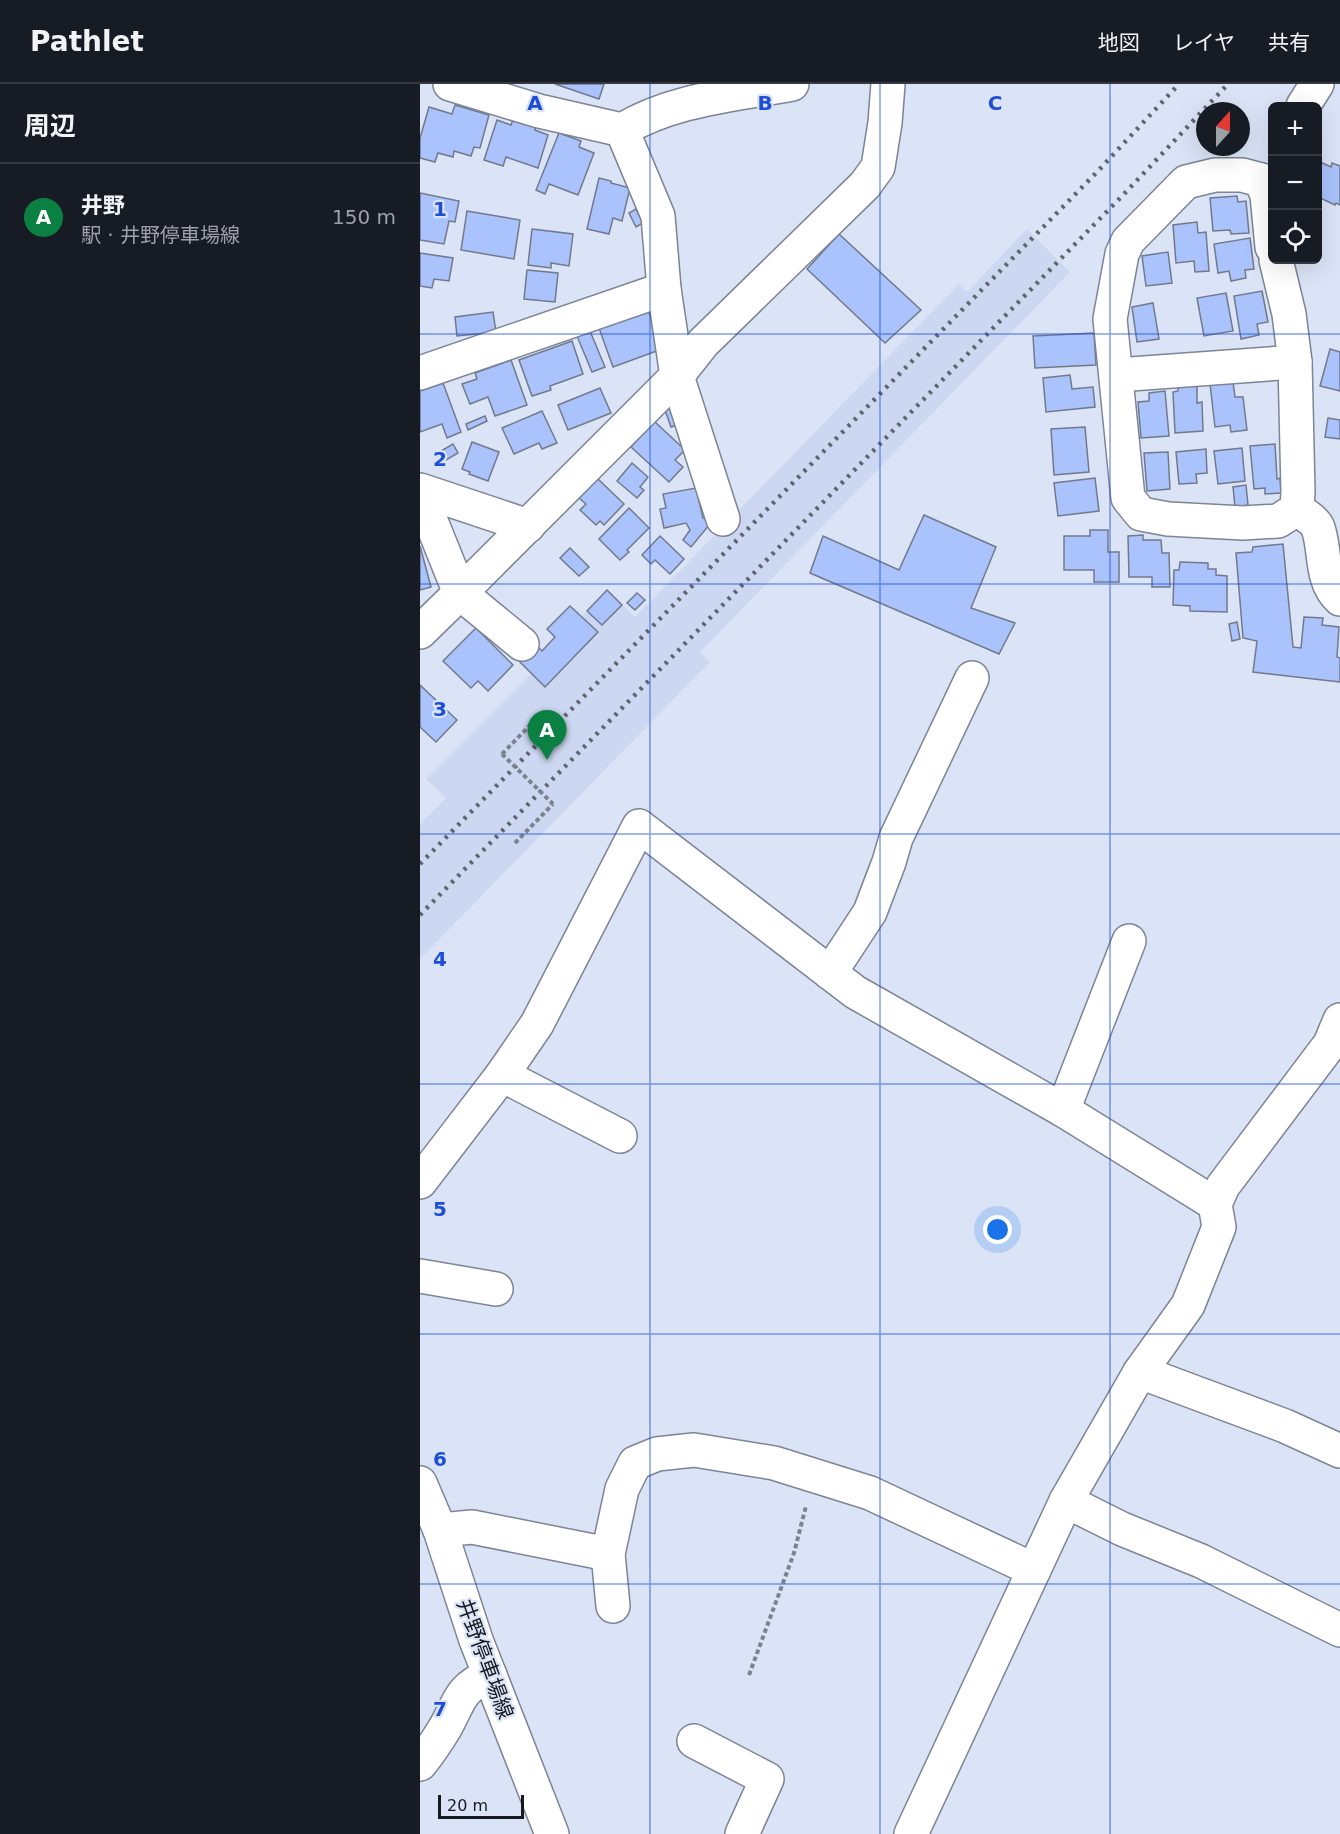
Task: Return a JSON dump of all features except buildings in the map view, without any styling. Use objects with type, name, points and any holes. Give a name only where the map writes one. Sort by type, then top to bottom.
[{"type":"street","points":[[450,84],[538,111],[622,130],[642,118],[680,105],[792,84]]},
{"type":"street","points":[[420,632],[441,603],[528,526],[677,376],[704,343],[865,185],[879,167],[888,84]]},
{"type":"street","points":[[1306,102],[1317,84]]},
{"type":"street","points":[[622,130],[658,216],[664,289],[677,376],[723,519]]},
{"type":"street","points":[[1268,210],[1267,169],[1242,175],[1215,175],[1186,182],[1128,241],[1122,254],[1110,319],[1128,498],[1141,514],[1168,519],[1243,523],[1278,521],[1297,509]]},
{"type":"street","points":[[1277,264],[1289,314],[1295,362],[1299,492],[1297,509]]},
{"type":"street","points":[[420,373],[664,289]]},
{"type":"street","points":[[1117,375],[1295,362]]},
{"type":"street","points":[[420,490],[528,526]]},
{"type":"street","points":[[420,495],[441,603]]},
{"type":"street","points":[[1297,509],[1317,525],[1328,578],[1336,596],[1340,599]]},
{"type":"street","points":[[441,603],[522,644]]},
{"type":"street","points":[[830,973],[870,912],[896,838],[972,678]]},
{"type":"street","points":[[420,1182],[502,1076],[537,1023],[639,826],[855,992],[1063,1110],[1215,1204]]},
{"type":"street","points":[[1063,1110],[1129,941]]},
{"type":"street","points":[[911,1834],[1066,1502],[1140,1372],[1188,1305],[1219,1227],[1215,1204],[1223,1186],[1330,1044],[1340,1020]]},
{"type":"street","points":[[502,1076],[620,1136]]},
{"type":"street","points":[[420,1276],[496,1289]]},
{"type":"street","points":[[1140,1372],[1285,1426],[1340,1451]]},
{"type":"street","points":[[613,1606],[608,1554],[622,1489],[635,1463],[657,1454],[694,1450],[774,1463],[870,1493],[1034,1570]]},
{"type":"street","name":"井野停車場線","points":[[420,1483],[441,1530],[476,1640],[542,1827]]},
{"type":"street","points":[[1066,1502],[1122,1529],[1201,1561],[1340,1630]]},
{"type":"street","points":[[441,1530],[472,1527],[608,1554]]},
{"type":"street","points":[[420,1764],[446,1727],[460,1696],[476,1681],[490,1675]]},
{"type":"street","points":[[694,1741],[767,1779],[742,1834]]},
{"type":"path","points":[[515,843],[553,804],[502,754],[539,716]]},
{"type":"path","points":[[749,1675],[794,1553],[814,1475]]},
{"type":"shaded area","points":[[1027,229],[1070,272],[700,652],[710,662],[420,959],[420,824],[446,798],[426,779],[531,674],[519,661],[535,644],[542,650],[555,637],[547,629],[570,606],[582,616],[607,590],[635,617],[959,284],[967,292]]},
{"type":"railway","points":[[420,864],[1097,172],[1179,84]]},
{"type":"railway","points":[[420,915],[1124,194],[1228,84]]},
{"type":"place","name":"井野","points":[[547,760]]}]
